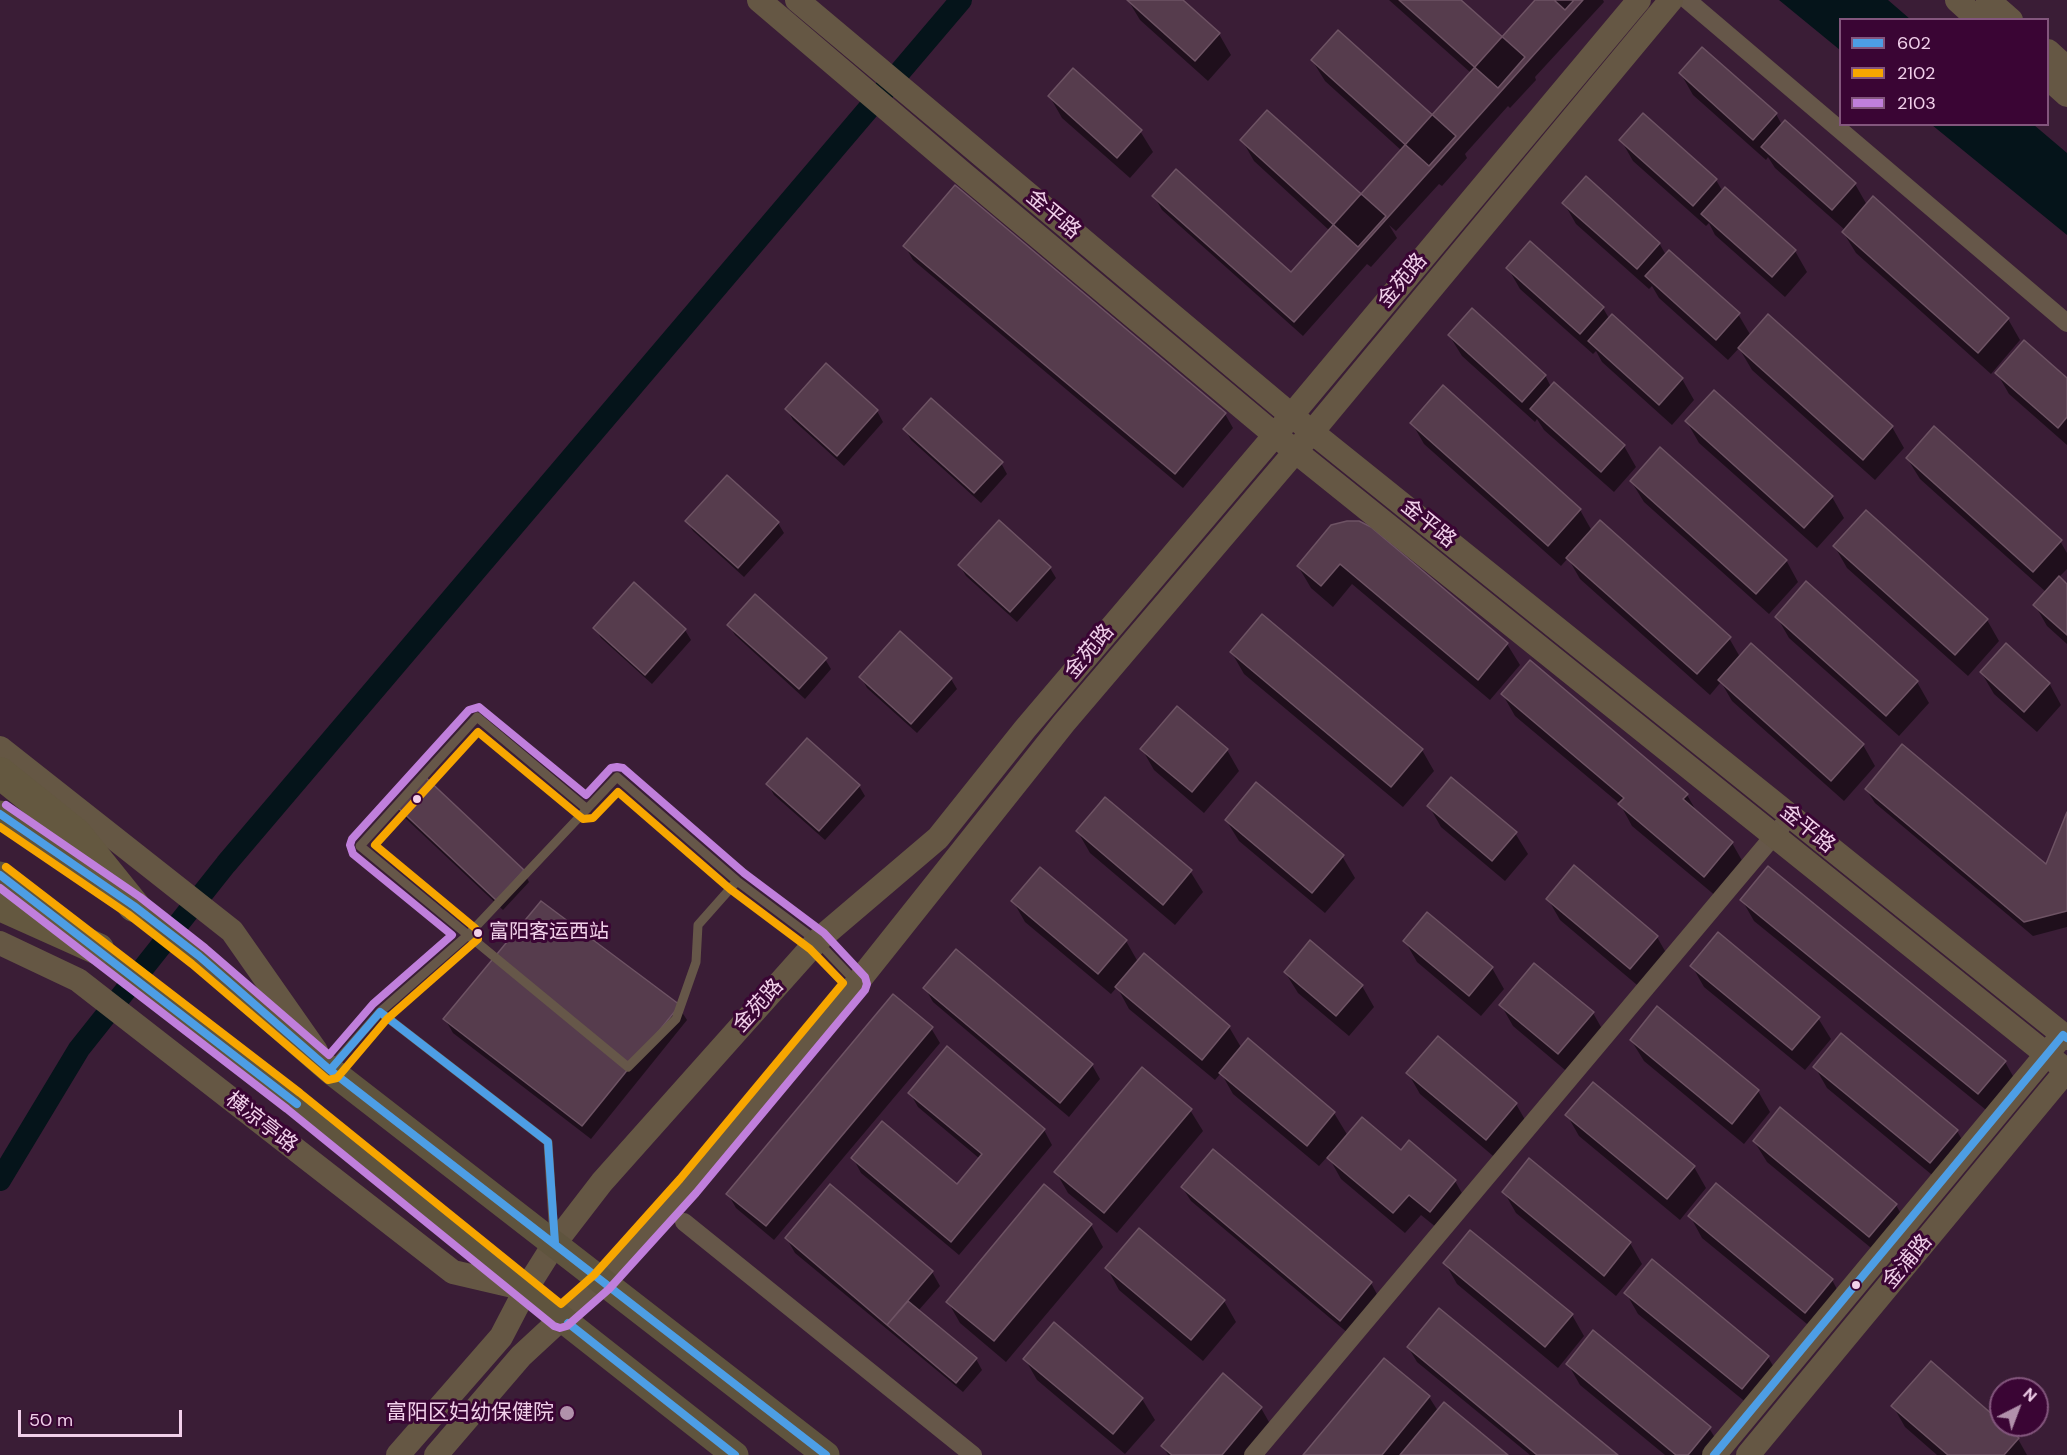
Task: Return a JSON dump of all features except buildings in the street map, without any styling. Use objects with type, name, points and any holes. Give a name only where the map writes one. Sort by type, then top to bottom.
[{"type":"highway","points":[[0,773],[76,834],[134,906]]},
{"type":"highway","points":[[0,905],[98,949]]},
{"type":"main road","points":[[0,814],[134,906],[199,956],[330,1070],[826,1455]]},
{"type":"main road","name":"横凉亭路","points":[[0,874],[294,1101],[561,1318],[735,1455]]},
{"type":"street","name":"金平路","points":[[759,0],[960,172],[1275,435],[2067,1070]]},
{"type":"street","name":"金平路","points":[[797,0],[1291,415],[1791,816],[2066,1032]]},
{"type":"street","name":"金苑路","points":[[398,1455],[501,1337],[526,1289],[555,1243],[602,1182],[818,941],[938,838],[1024,729],[1275,435],[1639,0]]},
{"type":"street","points":[[436,1455],[521,1356],[601,1282],[688,1186],[856,983],[1064,723],[1312,432],[1671,0]]},
{"type":"street","points":[[1687,0],[2067,323]]},
{"type":"street","points":[[1957,0],[1977,18]]},
{"type":"street","points":[[1988,0],[2009,18]]},
{"type":"street","points":[[2049,52],[2067,68]]},
{"type":"street","points":[[2049,79],[2067,94]]},
{"type":"street","points":[[0,748],[232,931],[330,1070]]},
{"type":"street","points":[[1253,1455],[1791,816]]},
{"type":"street","name":"横凉亭路","points":[[0,943],[78,980],[453,1272],[526,1289]]},
{"type":"street","name":"金浦路","points":[[1714,1455],[2066,1032]]},
{"type":"street","name":"金浦路","points":[[1748,1455],[2067,1070]]},
{"type":"street","points":[[684,1222],[973,1455]]},
{"type":"lane","points":[[587,809],[477,717],[360,846],[628,1067],[675,1019],[696,962],[698,925],[737,880]]},
{"type":"lane","points":[[330,1070],[380,1012],[468,935],[616,777],[737,880],[818,941],[856,983]]},
{"type":"lane","points":[[380,1012],[548,1142],[555,1243]]},
{"type":"shaded area","points":[[1779,0],[1888,0],[1909,18],[1839,18],[1839,49]]},
{"type":"shaded area","points":[[1933,126],[2035,126],[2067,153],[2067,235]]},
{"type":"waterway","points":[[0,1180],[79,1049],[226,864],[961,0]]},
{"type":"transit line","name":"2103","points":[[0,888],[287,1109],[554,1326],[560,1328],[567,1326],[609,1289],[696,1193],[865,990],[867,984],[865,977],[824,933],[744,873],[623,768],[611,768],[586,795],[479,707],[469,710],[352,839],[350,845],[353,854],[452,935],[373,1004],[329,1055],[205,948],[140,897],[6,805]]},
{"type":"transit line","name":"2102","points":[[0,827],[128,914],[192,964],[328,1080],[337,1078],[387,1019],[478,939],[475,928],[375,845],[478,732],[583,819],[593,818],[618,792],[730,889],[810,949],[843,983],[680,1179],[594,1275],[561,1304],[300,1093],[6,867]]},
{"type":"transit line","name":"602","points":[[0,814],[134,906],[199,956],[330,1070],[826,1455]]},
{"type":"transit line","name":"602","points":[[0,875],[297,1104]]},
{"type":"transit line","name":"602","points":[[330,1070],[380,1012],[548,1142],[555,1243]]},
{"type":"transit line","name":"602","points":[[1714,1455],[2063,1035],[2067,1038]]},
{"type":"transit line","name":"602","points":[[568,1323],[735,1455]]},
{"type":"place","name":"富阳客运西站","points":[[478,933]]},
{"type":"place","name":"富阳区妇幼保健院","points":[[567,1413]]}]
